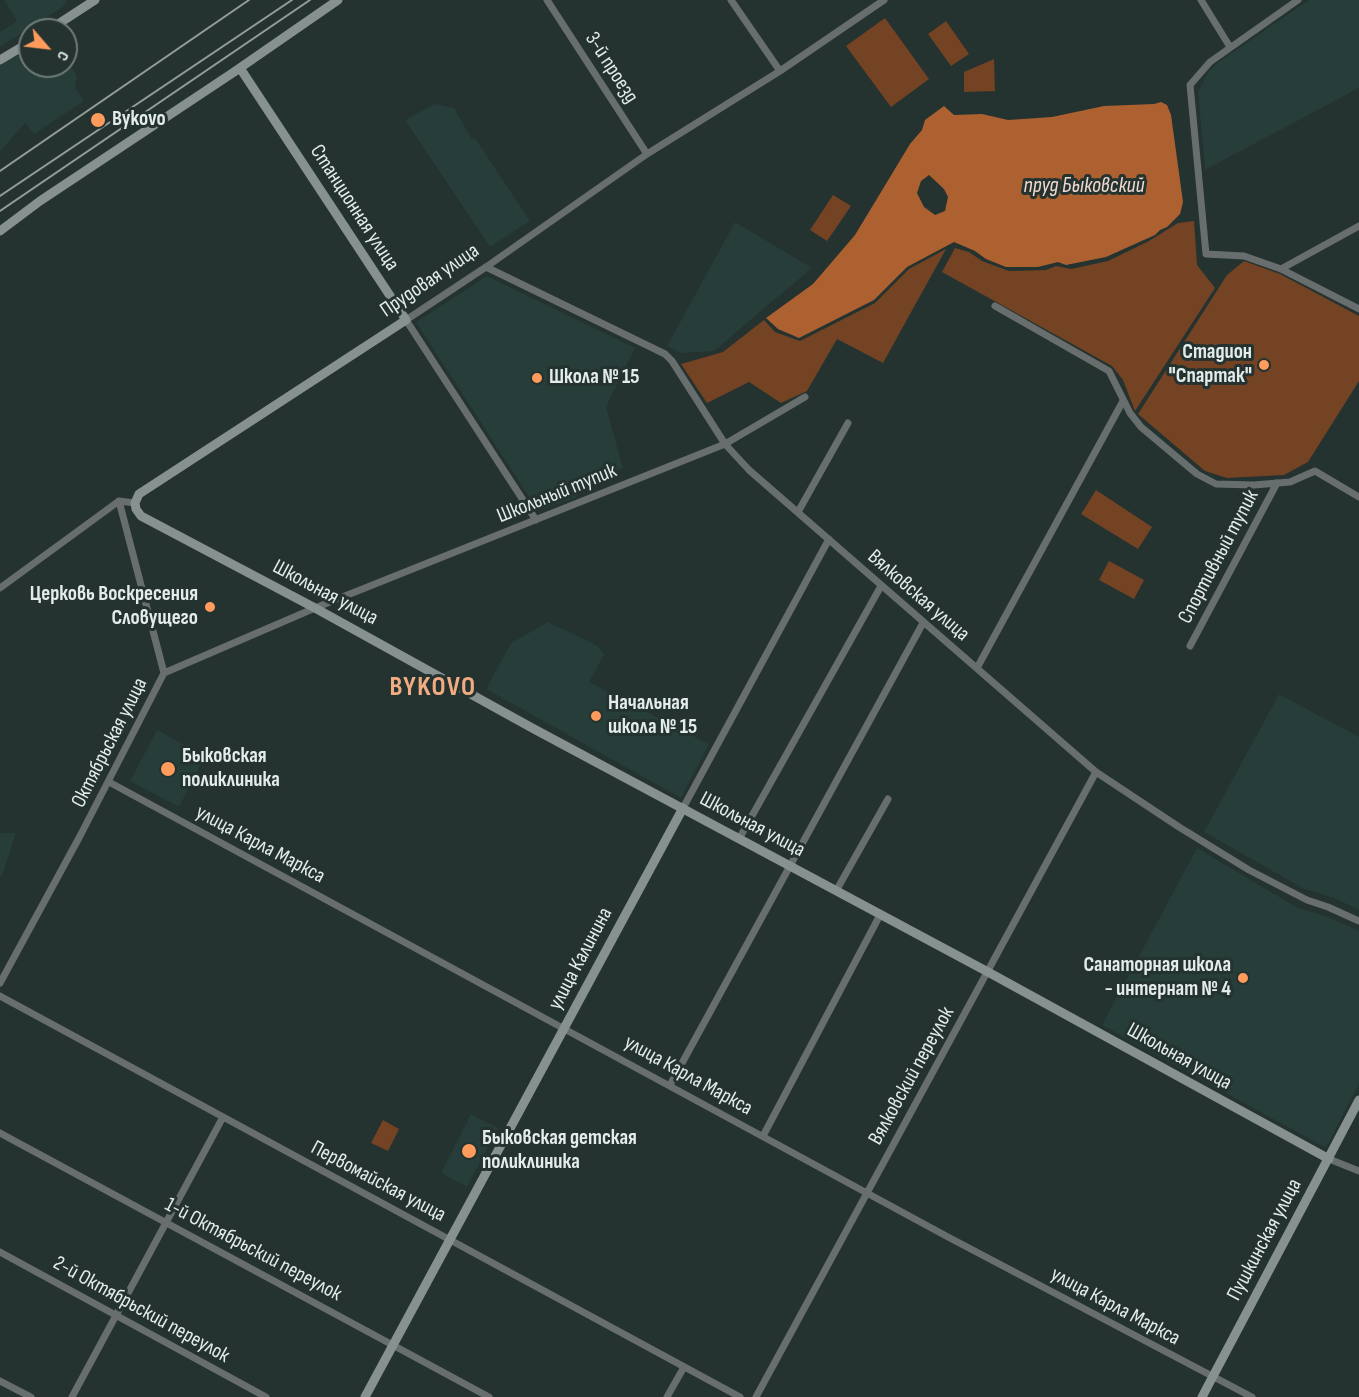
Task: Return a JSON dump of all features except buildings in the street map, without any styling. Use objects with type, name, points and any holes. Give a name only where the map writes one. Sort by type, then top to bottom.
[{"type":"main road","points":[[0,231],[72,179],[338,0]]},
{"type":"main road","points":[[67,18],[90,2]]},
{"type":"main road","points":[[0,60],[18,49]]},
{"type":"main road","name":"Станционная улица","points":[[240,68],[406,320]]},
{"type":"main road","name":"Прудовая улица","points":[[135,503],[139,494],[406,320]]},
{"type":"main road","name":"Школьная улица","points":[[135,503],[141,516],[988,972],[1329,1159]]},
{"type":"main road","name":"улица Калинина","points":[[365,1397],[683,808]]},
{"type":"main road","name":"Пушкинская улица","points":[[1202,1397],[1359,1100]]},
{"type":"street","name":"3-й проезд","points":[[547,0],[647,154]]},
{"type":"street","points":[[731,0],[780,71]]},
{"type":"street","name":"Прудовая улица","points":[[406,320],[647,154],[780,71],[884,0]]},
{"type":"street","points":[[1201,0],[1230,47]]},
{"type":"street","points":[[1298,0],[1210,62],[1190,85],[1206,254],[1244,256],[1281,269],[1359,309]]},
{"type":"street","points":[[1281,269],[1359,226]]},
{"type":"street","name":"Вялковская улица","points":[[486,267],[665,354],[672,361],[725,444],[749,470],[1096,772],[1249,870],[1307,900],[1359,921]]},
{"type":"street","points":[[995,306],[1109,370],[1130,413],[1141,427],[1197,474],[1216,484],[1290,482],[1315,471],[1359,496]]},
{"type":"street","name":"Станционная улица","points":[[406,320],[536,520]]},
{"type":"street","name":"Школьный тупик","points":[[164,673],[315,608],[725,444],[805,397]]},
{"type":"street","points":[[977,668],[1124,400]]},
{"type":"street","points":[[798,512],[848,423]]},
{"type":"street","name":"Спортивный тупик","points":[[1190,646],[1277,483]]},
{"type":"street","points":[[0,588],[119,501],[135,503]]},
{"type":"street","name":"Октябрьская улица","points":[[0,983],[109,782],[164,673],[119,501]]},
{"type":"street","name":"улица Калинина","points":[[683,808],[829,539]]},
{"type":"street","points":[[739,839],[881,586]]},
{"type":"street","points":[[670,1085],[923,623]]},
{"type":"street","name":"Вялковский переулок","points":[[756,1397],[1096,772]]},
{"type":"street","name":"улица Карла Маркса","points":[[109,782],[565,1027],[866,1193],[1252,1397]]},
{"type":"street","points":[[836,891],[888,799]]},
{"type":"street","points":[[763,1136],[880,915]]},
{"type":"street","name":"Первомайская улица","points":[[0,996],[740,1397]]},
{"type":"street","points":[[72,1397],[223,1117]]},
{"type":"street","name":"1-й Октябрьский переулок","points":[[0,1133],[489,1397]]},
{"type":"street","name":"Школьная улица","points":[[1329,1159],[1359,1172]]},
{"type":"street","name":"2-й Октябрьский переулок","points":[[0,1252],[266,1397]]},
{"type":"street","points":[[667,1397],[684,1367]]},
{"type":"street","points":[[0,1380],[31,1397]]},
{"type":"shaded area","points":[[4,0],[67,1],[63,7],[46,18],[18,18],[18,36],[0,47],[0,32],[17,21]]},
{"type":"shaded area","points":[[1309,0],[1359,0],[1359,88],[1205,170],[1198,92],[1208,72],[1220,61]]},
{"type":"shaded area","points":[[885,18],[929,79],[891,107],[846,46]]},
{"type":"shaded area","points":[[946,21],[969,54],[951,66],[928,34]]},
{"type":"shaded area","points":[[18,53],[18,78],[77,78],[75,87],[84,101],[34,134],[25,123],[0,152],[0,64]]},
{"type":"shaded area","points":[[994,59],[995,91],[964,92],[964,72]]},
{"type":"shaded area","points":[[435,104],[454,108],[472,139],[475,138],[530,221],[490,247],[405,120]]},
{"type":"shaded area","points":[[833,195],[851,206],[827,241],[810,230]]},
{"type":"shaded area","points":[[1194,221],[1197,265],[1215,288],[1135,411],[1123,380],[1112,366],[942,272],[955,248],[969,252],[982,261],[1009,271],[1046,270],[1056,266],[1071,269],[1108,261],[1149,241],[1178,223]]},
{"type":"shaded area","points":[[735,222],[812,268],[714,351],[681,353],[667,346]]},
{"type":"shaded area","points":[[946,249],[883,363],[837,339],[807,391],[781,403],[749,382],[707,403],[681,364],[723,352],[764,320],[775,332],[800,341],[875,303],[909,269]]},
{"type":"shaded area","name":"Стадион \"Спартак\"","points":[[1244,261],[1280,274],[1359,316],[1359,381],[1308,462],[1284,475],[1227,478],[1205,471],[1138,414],[1227,275]]},
{"type":"shaded area","name":"Школа № 15","points":[[487,276],[635,348],[606,407],[623,468],[593,480],[575,498],[538,511],[416,322]]},
{"type":"shaded area","points":[[1096,490],[1152,527],[1138,549],[1081,514]]},
{"type":"shaded area","points":[[1109,561],[1144,580],[1134,599],[1099,580]]},
{"type":"shaded area","name":"Начальная школа № 15","points":[[548,622],[598,646],[604,655],[589,682],[709,744],[681,798],[486,689],[511,643]]},
{"type":"shaded area","points":[[1279,694],[1359,737],[1359,910],[1334,898],[1304,889],[1204,832]]},
{"type":"shaded area","name":"Быковская поликлиника","points":[[157,730],[205,756],[179,807],[130,781]]},
{"type":"shaded area","points":[[0,833],[16,833],[2,876],[0,876]]},
{"type":"shaded area","name":"Санаторная школа - интернат № 4","points":[[1197,848],[1298,908],[1326,916],[1359,931],[1359,1084],[1326,1148],[1102,1025]]},
{"type":"shaded area","name":"Быковская детская поликлиника","points":[[471,1114],[498,1128],[467,1187],[441,1173]]},
{"type":"shaded area","points":[[383,1120],[399,1129],[388,1151],[371,1143]]},
{"type":"water","name":"пруд Быковский","points":[[1161,102],[1167,105],[1171,115],[1183,202],[1180,214],[1155,235],[1106,257],[1066,265],[1058,262],[1038,267],[1006,267],[954,242],[907,267],[874,300],[799,338],[778,329],[766,318],[813,284],[855,235],[910,144],[922,130],[925,120],[944,106],[954,115],[982,114],[1008,120],[1052,117],[1104,106]],"holes":[[[929,175],[944,189],[948,197],[945,211],[935,215],[924,207],[917,193],[921,181]]]},
{"type":"railway","points":[[0,171],[249,0]]},
{"type":"railway","points":[[0,196],[292,0]]},
{"type":"railway","points":[[0,211],[310,0]]},
{"type":"place","name":"Bykovo","points":[[98,120]]},
{"type":"place","name":"Стадион \"Спартак\"","points":[[1264,365]]},
{"type":"place","name":"Школа № 15","points":[[537,378]]},
{"type":"place","name":"Церковь Воскресения Словущего","points":[[210,607]]},
{"type":"place","name":"Начальная школа № 15","points":[[596,716]]},
{"type":"place","name":"Быковская поликлиника","points":[[168,769]]},
{"type":"place","name":"Санаторная школа - интернат № 4","points":[[1243,978]]},
{"type":"place","name":"Быковская детская поликлиника","points":[[469,1151]]},
{"type":"district","name":"BYKOVO","points":[[433,688]]}]
